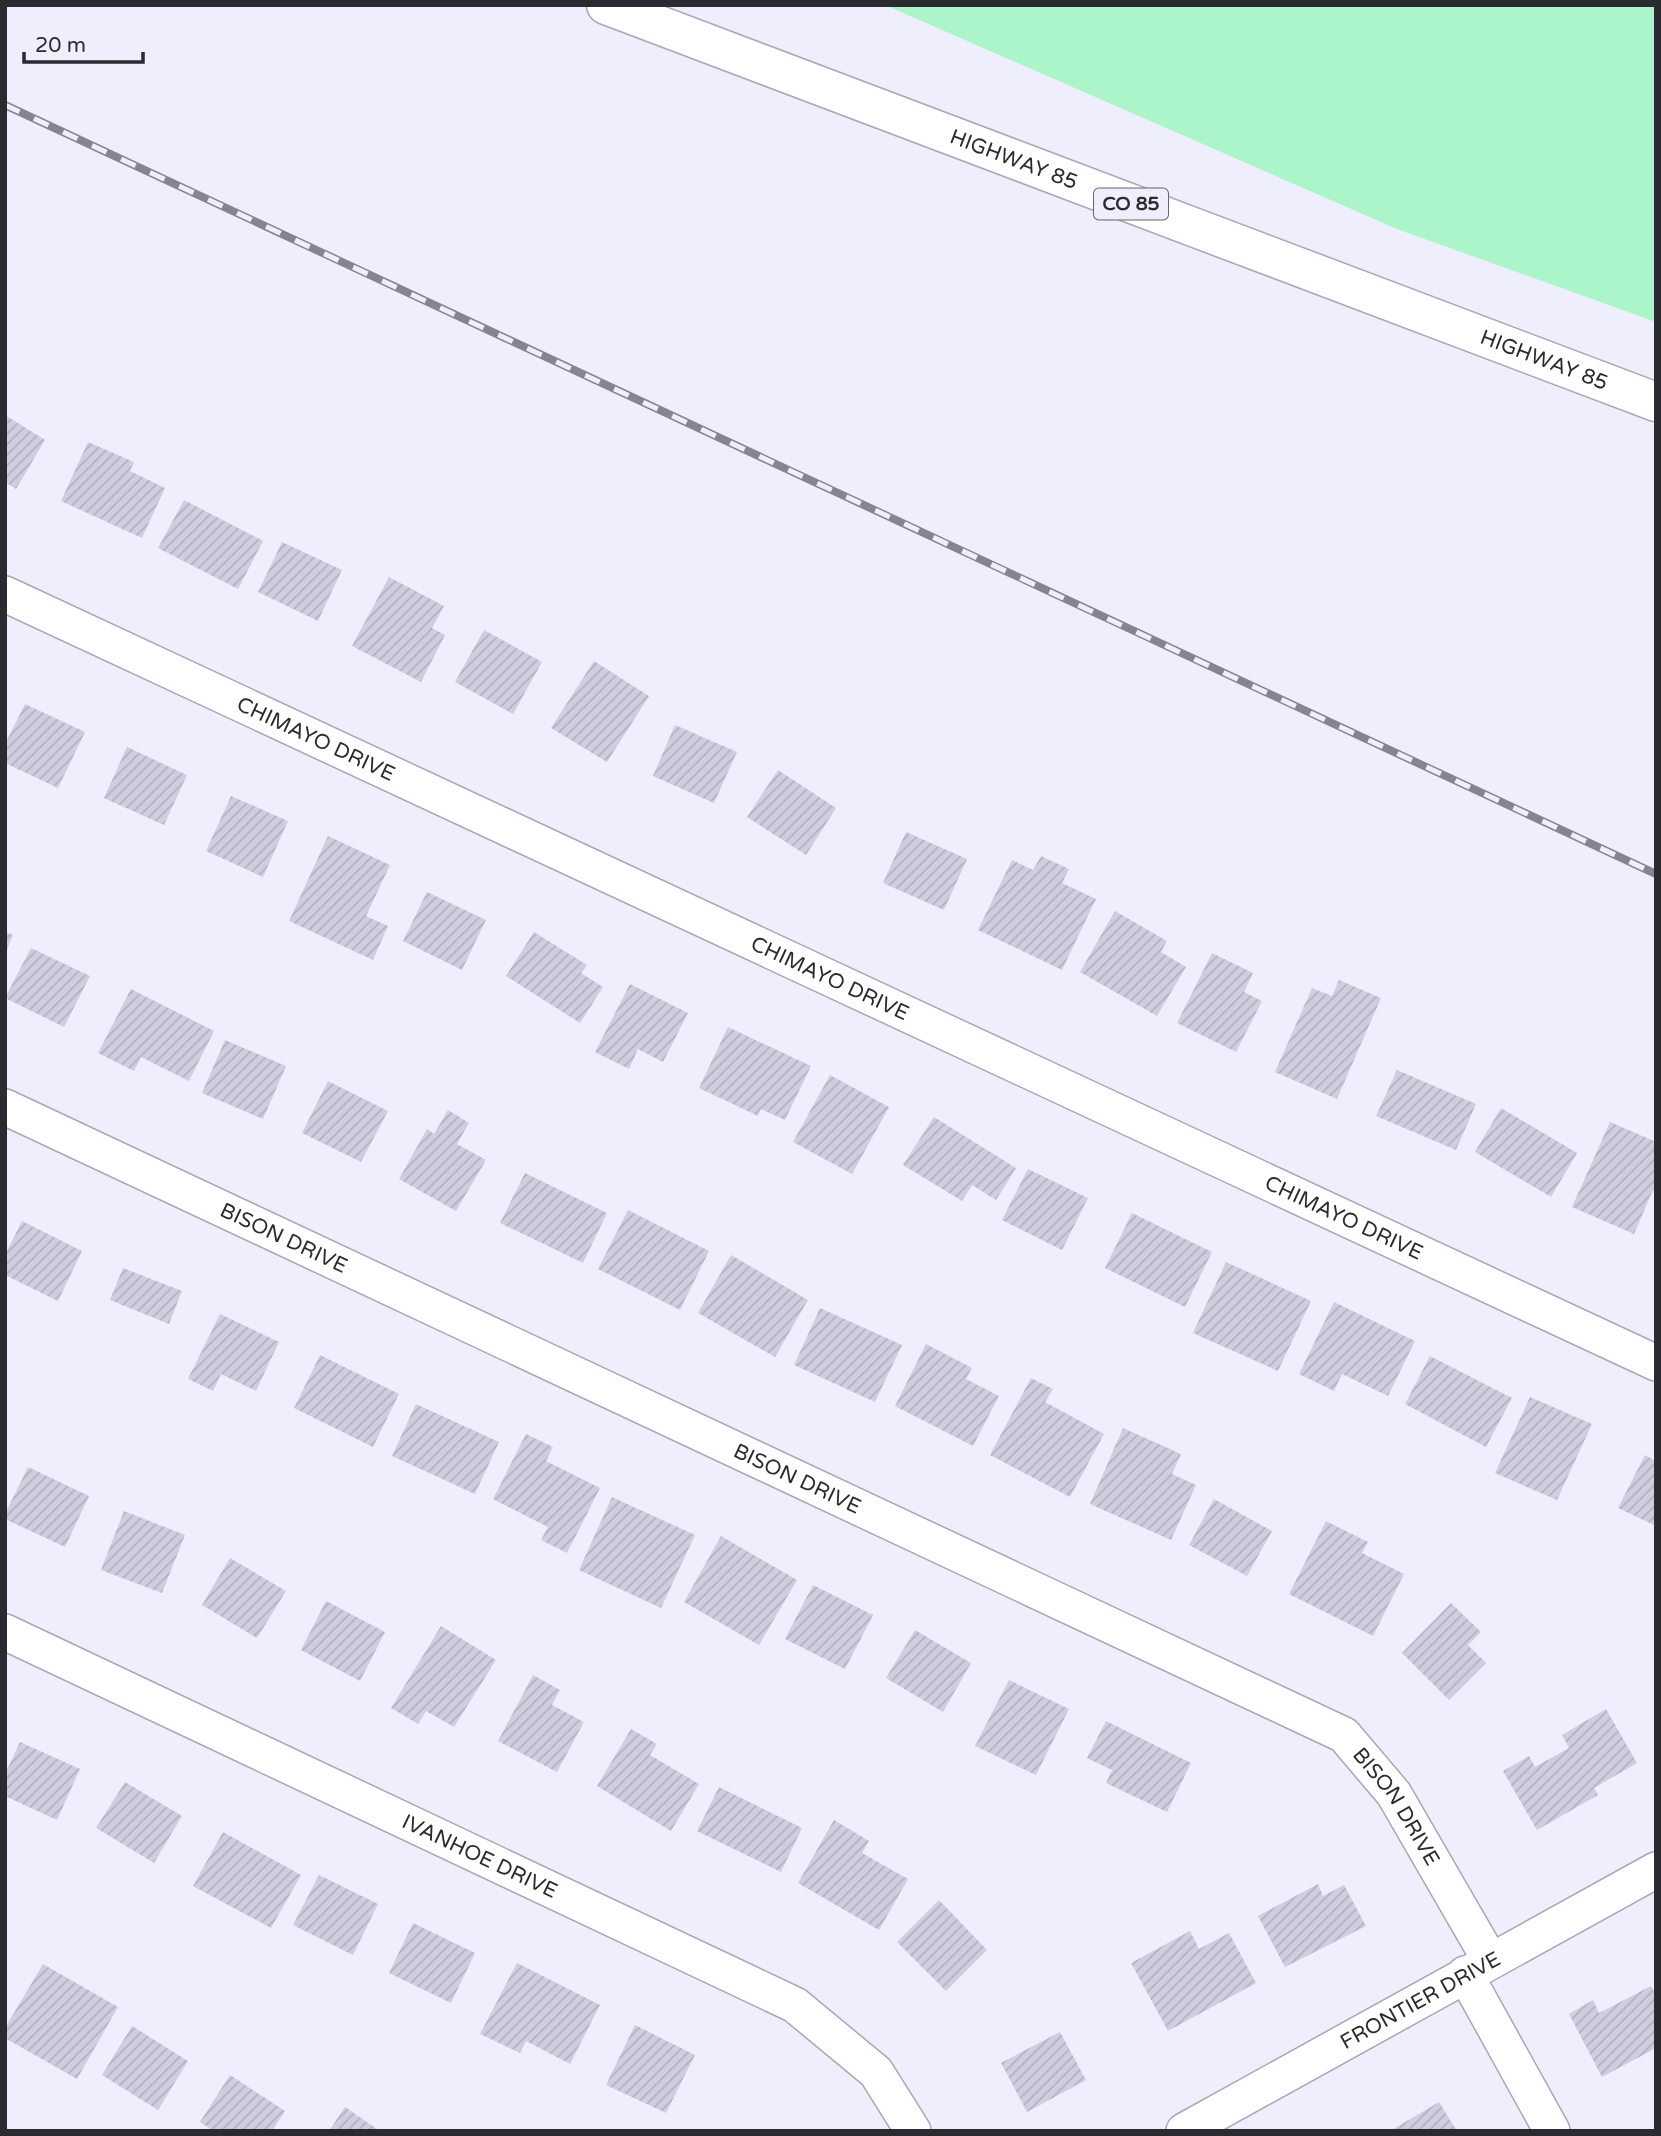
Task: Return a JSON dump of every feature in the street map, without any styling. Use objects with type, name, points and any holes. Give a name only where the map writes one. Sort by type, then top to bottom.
[{"type":"main road","name":"HIGHWAY 85","points":[[606,5],[1656,402]]},
{"type":"street","name":"CHIMAYO DRIVE","points":[[5,594],[1656,1363]]},
{"type":"street","name":"BISON DRIVE","points":[[5,1107],[1344,1735],[1394,1794],[1478,1967],[1552,2131]]},
{"type":"street","name":"IVANHOE DRIVE","points":[[5,1632],[795,2005],[876,2072],[913,2131]]},
{"type":"street","name":"FRONTIER DRIVE","points":[[1184,2131],[1656,1870]]},
{"type":"green space","points":[[885,5],[1656,5],[1656,322],[1397,229]]},
{"type":"building","points":[[5,415],[45,440],[16,489],[5,482]]},
{"type":"building","points":[[88,442],[134,462],[130,471],[165,488],[142,538],[61,501]]},
{"type":"building","points":[[184,500],[263,541],[238,589],[158,548]]},
{"type":"building","points":[[282,542],[342,570],[318,621],[258,592]]},
{"type":"building","points":[[389,577],[444,606],[432,628],[445,635],[421,682],[352,646]]},
{"type":"building","points":[[484,630],[542,662],[513,714],[455,682]]},
{"type":"building","points":[[594,661],[649,696],[607,762],[551,728]]},
{"type":"building","points":[[25,704],[85,732],[58,788],[5,763],[5,744]]},
{"type":"building","points":[[675,725],[737,752],[714,803],[653,776]]},
{"type":"building","points":[[127,747],[187,775],[164,825],[104,798]]},
{"type":"building","points":[[778,770],[836,808],[806,855],[747,817]]},
{"type":"building","points":[[231,796],[288,821],[263,877],[206,851]]},
{"type":"building","points":[[906,832],[967,859],[944,910],[883,883]]},
{"type":"building","points":[[328,836],[390,865],[366,916],[388,926],[373,960],[289,921]]},
{"type":"building","points":[[1041,856],[1069,869],[1062,883],[1096,899],[1062,970],[978,930],[1012,860],[1033,870]]},
{"type":"building","points":[[427,892],[486,920],[462,970],[403,941]]},
{"type":"building","points":[[1115,911],[1167,941],[1161,952],[1186,967],[1157,1016],[1080,972]]},
{"type":"building","points":[[5,932],[13,935],[5,954]]},
{"type":"building","points":[[534,932],[587,965],[581,973],[603,987],[580,1023],[506,976]]},
{"type":"building","points":[[31,948],[90,976],[64,1027],[5,998]]},
{"type":"building","points":[[1212,953],[1253,973],[1244,992],[1262,1001],[1236,1052],[1177,1023]]},
{"type":"building","points":[[1339,980],[1381,998],[1337,1099],[1275,1072],[1312,988],[1332,996]]},
{"type":"building","points":[[630,984],[688,1013],[663,1062],[638,1049],[629,1069],[595,1052]]},
{"type":"building","points":[[131,989],[214,1031],[189,1081],[141,1057],[134,1071],[98,1053]]},
{"type":"building","points":[[728,1027],[811,1066],[785,1120],[761,1109],[758,1116],[699,1088]]},
{"type":"building","points":[[225,1040],[286,1066],[263,1119],[202,1093]]},
{"type":"building","points":[[1397,1070],[1476,1104],[1456,1150],[1376,1116]]},
{"type":"building","points":[[830,1075],[889,1107],[852,1174],[793,1142]]},
{"type":"building","points":[[328,1081],[388,1111],[361,1162],[302,1133]]},
{"type":"building","points":[[1501,1108],[1577,1153],[1551,1197],[1475,1152]]},
{"type":"building","points":[[448,1110],[469,1123],[457,1144],[486,1160],[456,1211],[399,1179],[427,1129],[434,1134]]},
{"type":"building","points":[[934,1117],[1016,1168],[996,1200],[972,1185],[962,1201],[903,1165]]},
{"type":"building","points":[[1610,1122],[1656,1142],[1656,1192],[1653,1190],[1634,1234],[1572,1207]]},
{"type":"building","points":[[1028,1169],[1088,1198],[1062,1250],[1002,1220]]},
{"type":"building","points":[[525,1173],[607,1213],[583,1263],[500,1223]]},
{"type":"building","points":[[628,1210],[709,1251],[680,1310],[598,1269]]},
{"type":"building","points":[[1132,1213],[1212,1252],[1185,1307],[1105,1268]]},
{"type":"building","points":[[22,1221],[82,1251],[58,1301],[5,1275],[5,1255]]},
{"type":"building","points":[[731,1255],[808,1300],[775,1357],[698,1313]]},
{"type":"building","points":[[1226,1262],[1311,1301],[1278,1371],[1193,1333]]},
{"type":"building","points":[[123,1268],[182,1291],[169,1324],[110,1300]]},
{"type":"building","points":[[1334,1302],[1415,1341],[1388,1396],[1342,1374],[1334,1391],[1299,1374]]},
{"type":"building","points":[[820,1308],[902,1345],[875,1402],[794,1365]]},
{"type":"building","points":[[220,1314],[279,1342],[256,1391],[221,1374],[213,1391],[188,1379]]},
{"type":"building","points":[[926,1344],[972,1368],[966,1379],[999,1396],[973,1446],[895,1406]]},
{"type":"building","points":[[320,1355],[399,1394],[373,1447],[294,1408]]},
{"type":"building","points":[[1430,1356],[1512,1398],[1486,1447],[1405,1404]]},
{"type":"building","points":[[1031,1378],[1053,1389],[1045,1402],[1104,1434],[1070,1497],[990,1455]]},
{"type":"building","points":[[1530,1397],[1592,1424],[1557,1500],[1495,1473]]},
{"type":"building","points":[[416,1404],[499,1442],[475,1494],[392,1456]]},
{"type":"building","points":[[1123,1428],[1181,1454],[1172,1474],[1196,1485],[1171,1540],[1090,1504]]},
{"type":"building","points":[[526,1434],[553,1447],[546,1461],[600,1488],[567,1553],[541,1540],[548,1527],[493,1499]]},
{"type":"building","points":[[1645,1455],[1656,1461],[1656,1526],[1618,1508]]},
{"type":"building","points":[[28,1467],[89,1496],[65,1547],[5,1519]]},
{"type":"building","points":[[612,1497],[695,1535],[661,1608],[579,1570]]},
{"type":"building","points":[[1214,1499],[1272,1531],[1247,1576],[1189,1545]]},
{"type":"building","points":[[124,1511],[185,1535],[162,1593],[101,1570]]},
{"type":"building","points":[[1326,1521],[1368,1542],[1362,1553],[1404,1574],[1373,1636],[1289,1594]]},
{"type":"building","points":[[721,1536],[797,1580],[759,1645],[684,1602]]},
{"type":"building","points":[[230,1558],[286,1591],[257,1638],[202,1605]]},
{"type":"building","points":[[813,1585],[873,1615],[845,1669],[785,1639]]},
{"type":"building","points":[[326,1601],[385,1632],[360,1681],[301,1650]]},
{"type":"building","points":[[1451,1603],[1481,1632],[1468,1645],[1486,1663],[1449,1700],[1402,1653]]},
{"type":"building","points":[[441,1626],[496,1660],[454,1727],[426,1711],[418,1724],[391,1708]]},
{"type":"building","points":[[915,1630],[971,1663],[943,1712],[886,1678]]},
{"type":"building","points":[[533,1675],[560,1690],[552,1705],[584,1722],[557,1772],[498,1741]]},
{"type":"building","points":[[1009,1680],[1069,1709],[1036,1775],[975,1746]]},
{"type":"building","points":[[1606,1709],[1637,1763],[1594,1788],[1598,1795],[1537,1830],[1503,1771],[1529,1756],[1535,1767],[1569,1748],[1562,1735]]},
{"type":"building","points":[[1106,1721],[1191,1763],[1167,1812],[1106,1783],[1112,1770],[1087,1758]]},
{"type":"building","points":[[631,1729],[657,1744],[650,1755],[699,1784],[671,1831],[597,1786]]},
{"type":"building","points":[[20,1742],[80,1769],[57,1820],[5,1796],[5,1774]]},
{"type":"building","points":[[125,1782],[182,1816],[154,1863],[96,1828]]},
{"type":"building","points":[[719,1787],[802,1828],[781,1872],[697,1831]]},
{"type":"building","points":[[834,1820],[869,1841],[862,1853],[908,1879],[879,1930],[798,1883]]},
{"type":"building","points":[[223,1832],[301,1875],[271,1928],[193,1886]]},
{"type":"building","points":[[319,1875],[378,1904],[353,1955],[293,1925]]},
{"type":"building","points":[[1318,1884],[1323,1896],[1344,1885],[1366,1926],[1285,1967],[1258,1916]]},
{"type":"building","points":[[939,1900],[987,1950],[946,1991],[897,1942]]},
{"type":"building","points":[[413,1923],[475,1953],[451,2003],[389,1973]]},
{"type":"building","points":[[1190,1931],[1199,1949],[1229,1933],[1256,1983],[1168,2031],[1131,1963]]},
{"type":"building","points":[[517,1963],[600,2005],[570,2064],[526,2041],[520,2053],[480,2034]]},
{"type":"building","points":[[43,1964],[118,2007],[77,2079],[5,2038],[5,2028]]},
{"type":"building","points":[[1651,1986],[1656,1995],[1656,2048],[1602,2077],[1569,2014],[1593,2000],[1599,2013]]},
{"type":"building","points":[[635,2025],[695,2055],[666,2113],[606,2085]]},
{"type":"building","points":[[132,2026],[188,2061],[158,2110],[102,2075]]},
{"type":"building","points":[[1060,2032],[1086,2080],[1027,2112],[1001,2063]]},
{"type":"building","points":[[230,2075],[285,2111],[272,2131],[213,2131],[200,2122]]},
{"type":"building","points":[[1439,2102],[1457,2131],[1390,2131]]},
{"type":"building","points":[[345,2107],[380,2131],[329,2131]]},
{"type":"railway","points":[[5,105],[1656,874]]}]
